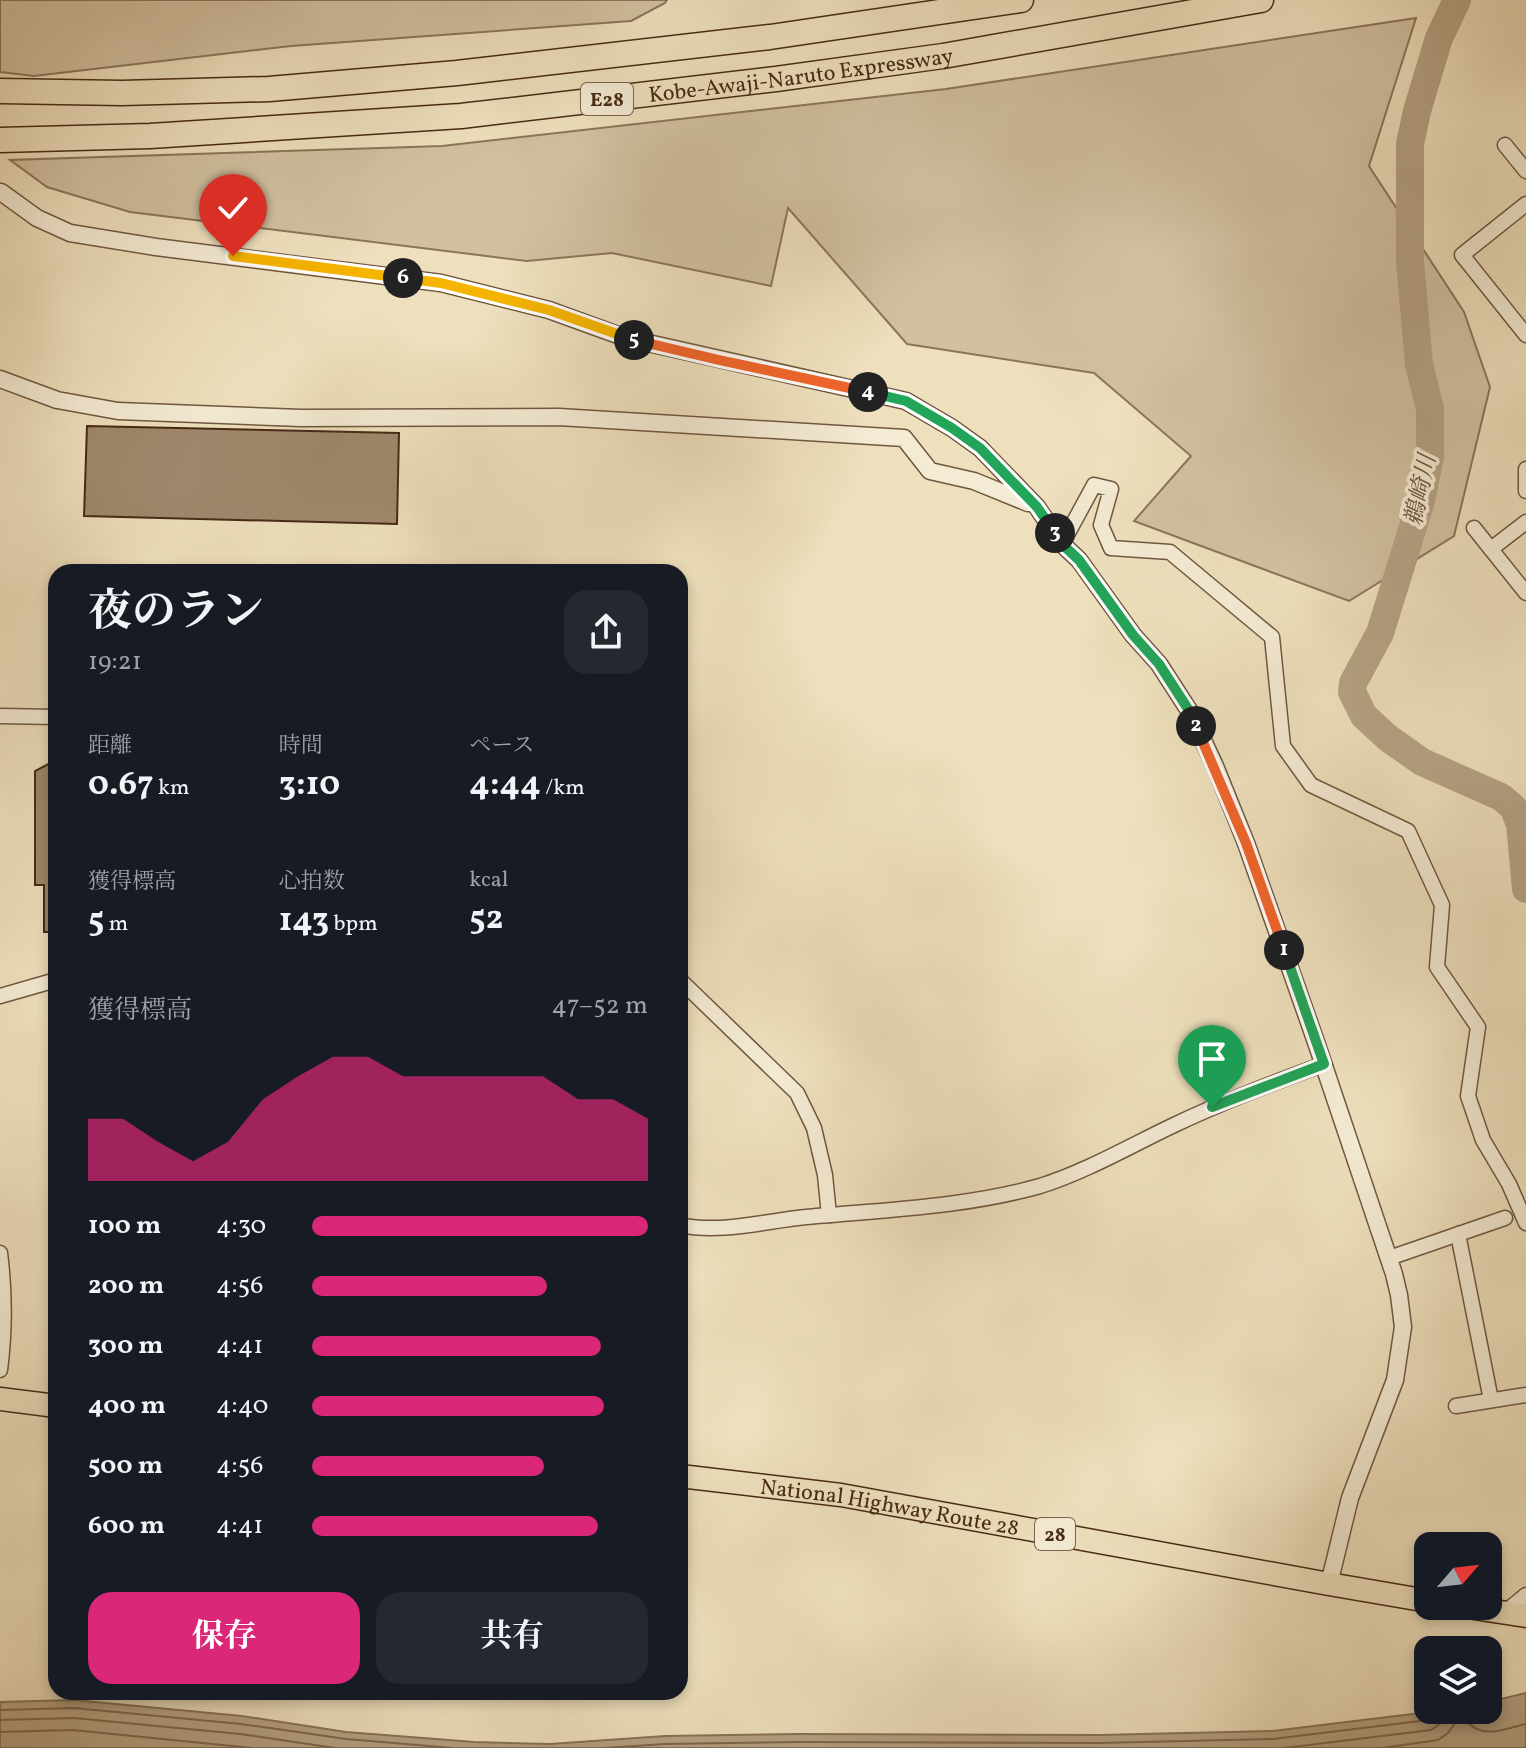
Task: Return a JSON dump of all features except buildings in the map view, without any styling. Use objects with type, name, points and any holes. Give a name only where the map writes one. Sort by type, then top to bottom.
[{"type":"highway","name":"Kobe-Awaji-Naruto Expressway","points":[[0,91],[122,93],[269,89],[457,73],[770,37],[1021,0]]},
{"type":"highway","name":"Kobe-Awaji-Naruto Expressway","points":[[0,140],[150,136],[461,116],[943,56],[1261,0]]},
{"type":"highway","points":[[0,1399],[48,1405]]},
{"type":"highway","name":"National Highway Route 28","points":[[688,1477],[841,1495],[1414,1599]]},
{"type":"street","points":[[1505,145],[1526,171]]},
{"type":"street","points":[[1,192],[37,218],[70,233],[441,283],[549,310],[626,338],[906,401],[980,448],[1037,507],[1062,544],[1079,560],[1133,635],[1159,664],[1190,712],[1246,843],[1389,1258],[1399,1295],[1403,1327],[1395,1380],[1350,1498],[1329,1584]]},
{"type":"street","points":[[1526,204],[1462,255],[1526,335]]},
{"type":"street","points":[[0,379],[57,400],[118,411],[301,418],[559,417],[904,438],[930,471],[974,481],[1037,507]]},
{"type":"street","points":[[1526,469],[1526,491]]},
{"type":"street","points":[[1062,544],[1094,485],[1111,489],[1101,525],[1111,548],[1170,552],[1272,637],[1283,746],[1311,785],[1408,831],[1442,905],[1437,967],[1478,1027],[1468,1096],[1483,1140],[1509,1184],[1526,1223]]},
{"type":"street","points":[[1491,549],[1526,522]]},
{"type":"street","points":[[1474,528],[1526,593]]},
{"type":"street","points":[[0,716],[48,717]]},
{"type":"street","points":[[0,996],[48,982]]},
{"type":"street","points":[[688,988],[797,1093],[814,1128],[825,1175],[829,1215]]},
{"type":"street","points":[[688,1226],[719,1229],[774,1220],[958,1202],[1043,1185],[1212,1107],[1324,1064]]},
{"type":"street","points":[[1389,1258],[1505,1218]]},
{"type":"street","points":[[1458,1234],[1491,1400]]},
{"type":"street","points":[[0,1253],[4,1283],[0,1370]]},
{"type":"street","points":[[1456,1406],[1526,1395]]},
{"type":"street","points":[[1515,1614],[1526,1595]]},
{"type":"shaded area","points":[[0,0],[667,0],[631,21],[291,46],[34,76],[0,72]]},
{"type":"shaded area","points":[[1416,18],[1369,166],[1464,312],[1490,387],[1454,536],[1349,601],[1134,521],[1191,456],[1094,373],[907,344],[788,208],[771,286],[612,253],[527,261],[130,212],[47,187],[10,160],[442,146],[946,89]]},
{"type":"water","points":[[1526,1693],[1526,1748],[0,1748],[0,1702],[74,1700],[242,1716],[346,1732],[474,1742],[550,1744],[665,1736],[1100,1735],[1273,1731],[1414,1714],[1414,1724],[1502,1724],[1502,1699]]},
{"type":"waterway","name":"鵜崎川","points":[[1457,0],[1439,38],[1410,144],[1410,262],[1419,364],[1430,409],[1430,456],[1421,501],[1380,633],[1353,683],[1352,692],[1364,716],[1388,738],[1422,762],[1501,797],[1513,807],[1520,824],[1526,889]]},
{"type":"route","points":[[233,256],[441,283],[549,310],[626,338],[906,401],[980,448],[1037,507],[1062,544],[1079,560],[1133,635],[1159,664],[1190,712],[1246,843],[1324,1064],[1212,1107]]}]
